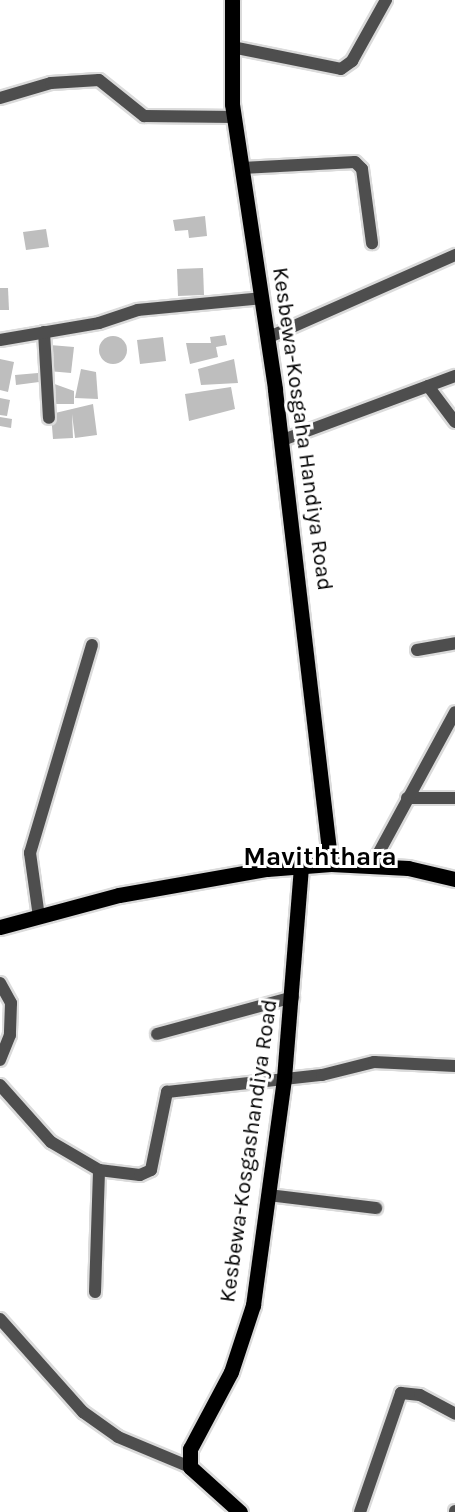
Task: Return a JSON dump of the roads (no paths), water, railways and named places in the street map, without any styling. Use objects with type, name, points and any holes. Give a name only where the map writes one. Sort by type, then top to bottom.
[{"type":"main road","name":"Kesbewa-Kosgaha Handiya Road","points":[[232,0],[234,117],[262,298],[331,864]]},
{"type":"main road","points":[[0,927],[119,895],[301,867],[331,864],[371,867],[455,879]]},
{"type":"main road","name":"Kesbewa-Kosgashandiya Road","points":[[190,1467],[190,1449],[231,1372],[253,1305],[293,997],[301,867]]},
{"type":"main road","points":[[190,1467],[240,1512]]},
{"type":"street","points":[[232,47],[341,69],[352,61],[386,0]]},
{"type":"street","points":[[0,98],[51,83],[99,80],[144,117],[234,117]]},
{"type":"street","points":[[242,168],[359,164],[372,243]]},
{"type":"street","points":[[267,338],[455,255]]},
{"type":"street","points":[[0,340],[138,310],[262,298]]},
{"type":"street","points":[[44,332],[49,418]]},
{"type":"street","points":[[280,441],[455,376]]},
{"type":"street","points":[[428,386],[455,422]]},
{"type":"street","points":[[417,650],[455,643]]},
{"type":"street","points":[[39,917],[30,853],[92,645]]},
{"type":"street","points":[[371,867],[455,712]]},
{"type":"street","points":[[407,798],[455,798]]},
{"type":"street","points":[[0,983],[11,1004],[10,1035],[0,1059]]},
{"type":"street","points":[[156,1034],[293,997]]},
{"type":"street","points":[[0,1086],[51,1142],[99,1170],[141,1175],[151,1170],[167,1092],[176,1087],[284,1078],[374,1062],[455,1066]]},
{"type":"street","points":[[95,1292],[99,1170]]},
{"type":"street","points":[[268,1195],[376,1208]]},
{"type":"street","points":[[0,1318],[83,1412],[118,1437],[190,1467]]},
{"type":"street","points":[[360,1512],[401,1393],[420,1395],[455,1414]]},
{"type":"district","name":"Maviththara","points":[[320,857]]}]
